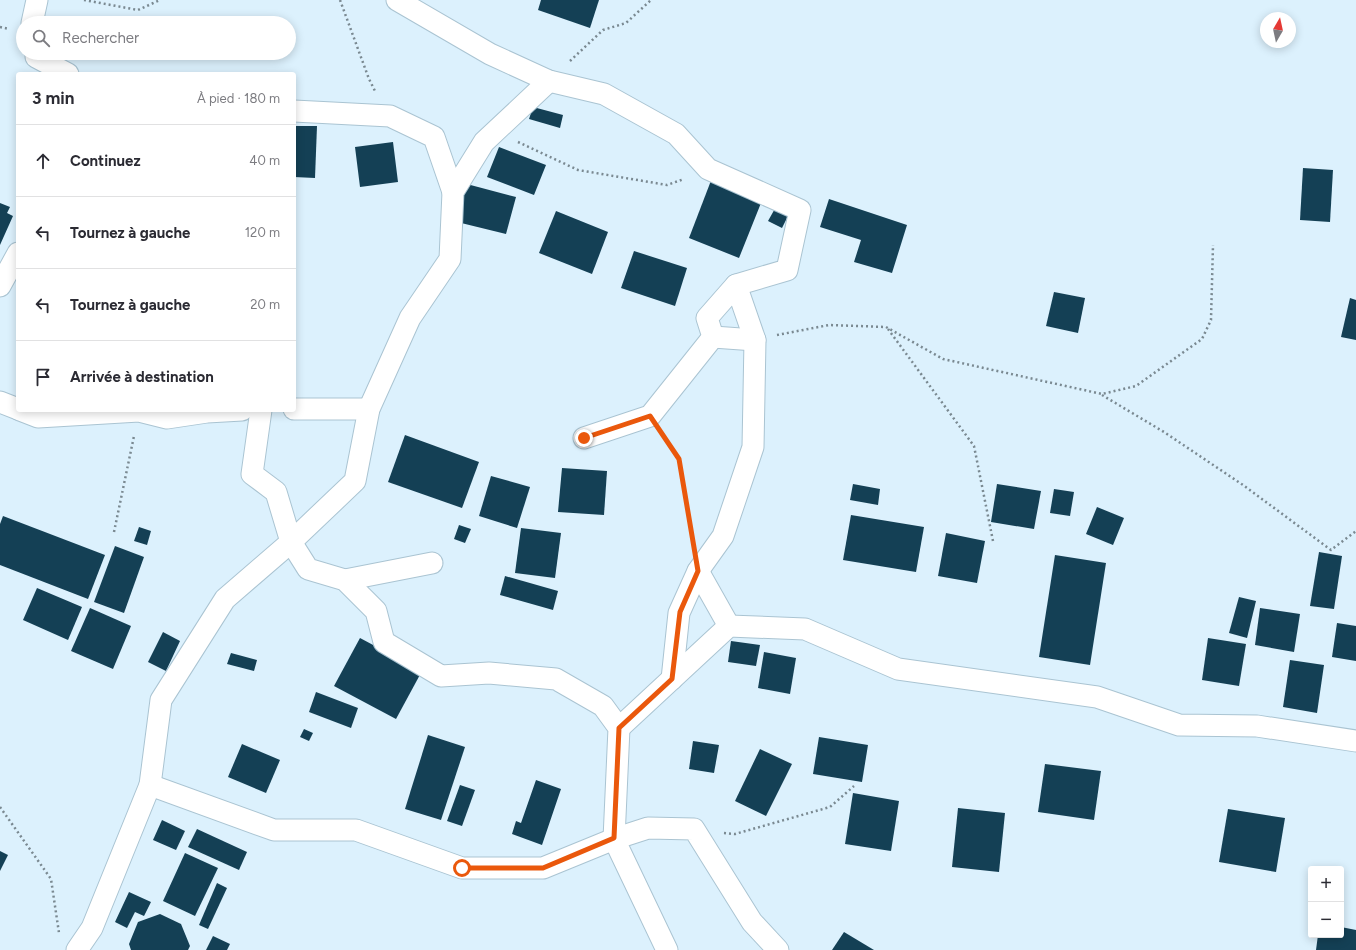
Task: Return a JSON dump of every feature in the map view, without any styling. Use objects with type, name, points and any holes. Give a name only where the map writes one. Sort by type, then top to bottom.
[{"type":"street","points":[[34,16],[37,0]]},
{"type":"street","points":[[397,0],[490,54],[549,81],[604,94],[676,134],[708,169],[800,210],[788,270],[736,285],[707,318],[713,337]]},
{"type":"street","points":[[37,61],[63,72]]},
{"type":"street","points":[[453,192],[484,142],[549,81]]},
{"type":"street","points":[[77,950],[92,928],[150,784],[161,700],[225,599],[291,542],[355,481],[369,409],[410,318],[450,259],[453,192],[434,137],[390,116],[296,111]]},
{"type":"street","points":[[0,286],[16,257]]},
{"type":"street","points":[[672,679],[680,612],[698,571],[723,536],[753,447],[755,340],[736,285]]},
{"type":"street","points":[[713,337],[755,340]]},
{"type":"street","points":[[584,438],[650,416],[713,337]]},
{"type":"street","points":[[0,402],[16,409]]},
{"type":"street","points":[[296,409],[369,409]]},
{"type":"street","points":[[24,412],[38,417],[122,412]]},
{"type":"street","points":[[143,412],[167,418],[207,412]]},
{"type":"street","points":[[261,412],[252,474],[276,492],[291,542],[308,569],[346,580],[432,563]]},
{"type":"street","points":[[698,571],[729,626]]},
{"type":"street","points":[[346,580],[376,611],[384,642],[441,676],[489,673],[556,679],[603,706],[619,728],[614,838],[666,950]]},
{"type":"street","points":[[619,728],[729,626],[804,629],[898,669],[1097,697],[1179,725],[1257,726],[1356,741]]},
{"type":"street","points":[[150,784],[274,830],[356,830],[462,868],[543,868],[614,838],[648,828],[694,829],[752,922],[778,950]]},
{"type":"path","points":[[84,0],[138,10],[160,0]]},
{"type":"path","points":[[340,0],[369,79],[390,116]]},
{"type":"path","points":[[549,81],[603,30],[626,23],[651,0]]},
{"type":"path","points":[[496,132],[578,170],[667,185],[708,169]]},
{"type":"path","points":[[1102,394],[1136,386],[1202,339],[1211,320],[1213,245]]},
{"type":"path","points":[[755,340],[829,325],[886,327],[943,359],[1102,394],[1164,432],[1236,480],[1331,550],[1356,531]]},
{"type":"path","points":[[886,327],[974,446],[993,541]]},
{"type":"path","points":[[114,532],[139,412]]},
{"type":"path","points":[[650,416],[679,459],[698,571]]},
{"type":"path","points":[[694,829],[735,834],[830,807],[854,786]]},
{"type":"path","points":[[0,807],[51,879],[59,934]]},
{"type":"building","points":[[541,0],[599,0],[590,28],[538,10]]},
{"type":"building","points":[[533,107],[563,115],[560,128],[529,119]]},
{"type":"building","points":[[296,126],[317,126],[315,178],[296,177]]},
{"type":"building","points":[[393,142],[398,182],[360,187],[355,147]]},
{"type":"building","points":[[499,147],[546,165],[534,195],[487,177]]},
{"type":"building","points":[[1303,168],[1333,170],[1330,222],[1300,220]]},
{"type":"building","points":[[712,178],[763,198],[739,258],[689,238]]},
{"type":"building","points":[[463,183],[516,197],[506,234],[453,221]]},
{"type":"building","points":[[829,199],[907,225],[892,273],[854,262],[861,240],[820,227]]},
{"type":"building","points":[[0,203],[10,207],[7,213],[13,216],[0,245]]},
{"type":"building","points":[[777,205],[790,212],[782,228],[768,221]]},
{"type":"building","points":[[556,211],[608,232],[592,274],[539,253]]},
{"type":"building","points":[[634,251],[687,268],[675,306],[621,288]]},
{"type":"building","points":[[1054,292],[1085,298],[1078,333],[1046,326]]},
{"type":"building","points":[[1350,298],[1356,300],[1356,340],[1341,337]]},
{"type":"building","points":[[405,435],[479,462],[462,508],[388,482]]},
{"type":"building","points":[[562,468],[607,471],[604,515],[558,512]]},
{"type":"building","points":[[491,476],[530,487],[517,528],[479,516]]},
{"type":"building","points":[[853,484],[880,489],[878,505],[850,500]]},
{"type":"building","points":[[997,484],[1041,491],[1034,529],[991,522]]},
{"type":"building","points":[[1054,489],[1074,492],[1070,516],[1050,513]]},
{"type":"building","points":[[1097,507],[1124,518],[1113,545],[1086,534]]},
{"type":"building","points":[[851,515],[924,527],[916,572],[843,560]]},
{"type":"building","points":[[3,516],[105,555],[88,599],[0,565],[0,524]]},
{"type":"building","points":[[459,525],[471,529],[465,543],[454,539]]},
{"type":"building","points":[[139,527],[151,531],[147,545],[134,541]]},
{"type":"building","points":[[521,528],[561,533],[555,578],[515,573]]},
{"type":"building","points":[[946,533],[985,541],[977,583],[938,576]]},
{"type":"building","points":[[115,546],[144,557],[124,613],[94,602]]},
{"type":"building","points":[[1319,552],[1342,556],[1334,609],[1310,606]]},
{"type":"building","points":[[1055,555],[1106,563],[1090,665],[1039,657]]},
{"type":"building","points":[[505,576],[558,591],[553,610],[500,595]]},
{"type":"building","points":[[37,588],[82,607],[68,640],[23,620]]},
{"type":"building","points":[[1239,597],[1256,601],[1247,638],[1229,633]]},
{"type":"building","points":[[90,608],[131,626],[113,669],[71,651]]},
{"type":"building","points":[[1260,608],[1300,614],[1294,652],[1255,645]]},
{"type":"building","points":[[1337,623],[1356,626],[1356,661],[1332,657]]},
{"type":"building","points":[[163,632],[180,641],[166,671],[148,662]]},
{"type":"building","points":[[360,638],[422,671],[396,719],[334,686]]},
{"type":"building","points":[[1208,638],[1246,644],[1239,686],[1202,680]]},
{"type":"building","points":[[731,641],[760,645],[756,666],[728,662]]},
{"type":"building","points":[[764,652],[796,658],[790,694],[758,688]]},
{"type":"building","points":[[231,653],[257,660],[254,671],[227,664]]},
{"type":"building","points":[[1290,660],[1324,665],[1317,713],[1283,707]]},
{"type":"building","points":[[316,692],[358,708],[351,728],[309,712]]},
{"type":"building","points":[[304,729],[313,733],[309,741],[300,737]]},
{"type":"building","points":[[428,735],[465,747],[441,820],[405,809]]},
{"type":"building","points":[[819,737],[868,745],[862,782],[813,774]]},
{"type":"building","points":[[693,741],[719,745],[714,773],[689,769]]},
{"type":"building","points":[[242,744],[280,760],[266,793],[228,777]]},
{"type":"building","points":[[760,749],[792,764],[766,816],[735,801]]},
{"type":"building","points":[[1045,764],[1101,771],[1094,820],[1038,812]]},
{"type":"building","points":[[536,780],[561,789],[542,845],[512,834],[516,821],[521,823]]},
{"type":"building","points":[[460,785],[475,790],[462,826],[447,821]]},
{"type":"building","points":[[853,793],[899,801],[891,851],[845,844]]},
{"type":"building","points":[[958,808],[1005,813],[999,872],[952,867]]},
{"type":"building","points":[[1228,809],[1285,818],[1276,872],[1219,862]]},
{"type":"building","points":[[162,820],[185,831],[176,850],[153,840]]},
{"type":"building","points":[[197,829],[247,852],[239,870],[188,847]]},
{"type":"building","points":[[0,851],[8,855],[0,871]]},
{"type":"building","points":[[185,853],[218,868],[195,916],[163,901]]},
{"type":"building","points":[[217,883],[227,888],[208,929],[199,925]]},
{"type":"building","points":[[129,892],[151,902],[144,916],[135,912],[127,928],[115,922]]},
{"type":"building","points":[[160,914],[181,924],[190,946],[188,950],[131,950],[129,944],[138,922]]},
{"type":"building","points":[[1344,928],[1356,930],[1356,950],[1316,950],[1318,938],[1344,938]]},
{"type":"building","points":[[844,932],[874,950],[832,950]]},
{"type":"building","points":[[213,936],[230,944],[227,950],[206,950]]},
{"type":"route","points":[[462,868],[543,868],[614,838],[619,728],[672,679],[680,612],[698,571],[679,459],[650,416],[584,438]]}]
